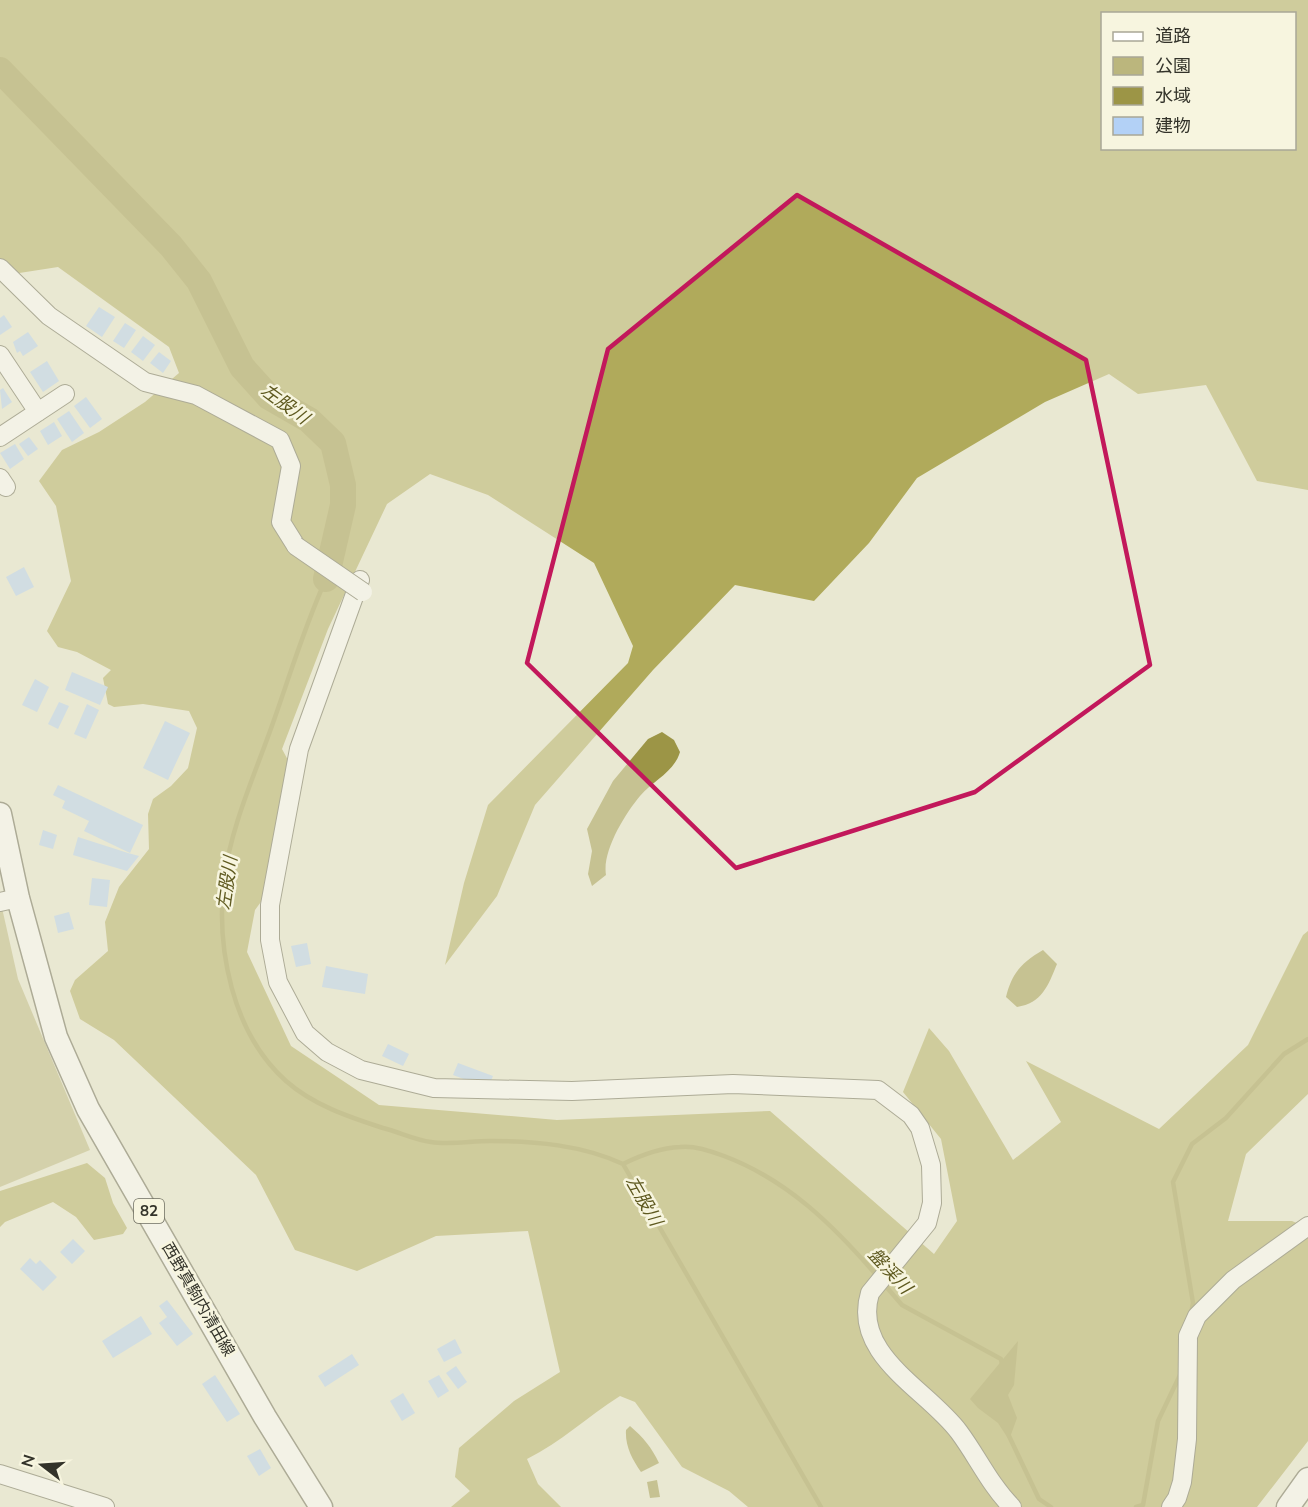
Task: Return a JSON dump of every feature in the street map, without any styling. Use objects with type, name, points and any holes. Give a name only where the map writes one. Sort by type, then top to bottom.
[{"type":"main road","name":"西野真駒内清田線","points":[[0,814],[9,900],[57,1037],[88,1109],[265,1417],[321,1507]]},
{"type":"main road","points":[[1288,1507],[1308,1479]]},
{"type":"street","points":[[0,268],[49,316],[145,382],[196,395],[280,440],[291,466],[281,522],[296,546],[362,586],[299,749],[270,905],[270,940],[278,982],[305,1033],[327,1052],[360,1070],[434,1088],[572,1090],[733,1084],[878,1090],[910,1114],[920,1128],[931,1165],[932,1203],[927,1223],[870,1293],[866,1307],[868,1326],[879,1352],[958,1430],[1012,1507]]},
{"type":"street","points":[[0,355],[38,412]]},
{"type":"street","points":[[0,437],[65,394]]},
{"type":"street","points":[[1171,1507],[1177,1498],[1182,1482],[1187,1439],[1188,1336],[1197,1316],[1233,1280],[1308,1226]]},
{"type":"street","points":[[0,1474],[105,1507]]},
{"type":"highlighted area","points":[[797,195],[1086,360],[1150,665],[975,792],[736,868],[527,663],[608,349]]},
{"type":"green space","points":[[0,899],[18,979],[90,1150],[0,1187]]},
{"type":"shaded area","points":[[0,0],[1308,0],[1308,490],[1257,481],[1206,385],[1138,394],[1109,374],[1045,402],[917,478],[869,543],[814,601],[735,585],[653,670],[535,805],[497,896],[445,965],[464,883],[488,805],[628,663],[633,646],[594,563],[488,495],[430,474],[387,504],[328,629],[282,749],[289,762],[263,899],[255,910],[247,952],[291,1046],[379,1105],[557,1120],[770,1111],[934,1254],[957,1221],[941,1139],[903,1092],[929,1028],[949,1051],[1013,1160],[1061,1122],[1026,1061],[1159,1129],[1248,1045],[1303,935],[1308,931],[1308,1094],[1246,1154],[1228,1221],[1292,1221],[1308,1228],[1308,1441],[1257,1507],[748,1507],[729,1491],[682,1467],[635,1402],[620,1396],[551,1445],[527,1459],[538,1484],[561,1507],[451,1507],[470,1491],[455,1477],[459,1448],[514,1401],[560,1372],[528,1231],[436,1236],[357,1271],[295,1250],[256,1175],[114,1040],[80,1019],[70,991],[75,980],[108,951],[105,922],[119,887],[149,849],[148,814],[153,799],[171,786],[188,768],[197,728],[189,711],[143,704],[114,707],[108,704],[103,678],[111,670],[77,652],[58,647],[47,631],[71,581],[56,506],[39,481],[62,450],[99,432],[145,402],[179,373],[169,347],[58,267],[0,276]]},
{"type":"shaded area","points":[[87,1163],[105,1178],[113,1203],[127,1228],[123,1234],[94,1240],[76,1217],[53,1202],[5,1222],[0,1227],[0,1191]]},
{"type":"water","points":[[662,732],[674,740],[680,752],[677,759],[645,790],[628,813],[611,844],[606,875],[592,886],[588,874],[592,851],[587,829],[613,781],[648,739]]},
{"type":"water","points":[[1043,950],[1057,964],[1043,992],[1033,1002],[1017,1007],[1006,997],[1011,981],[1029,959]]},
{"type":"water","points":[[1018,1341],[1014,1385],[1008,1395],[1017,1418],[1009,1440],[998,1423],[970,1399]]},
{"type":"water","points":[[630,1426],[647,1443],[659,1463],[641,1472],[628,1447],[626,1430]]},
{"type":"water","points":[[657,1480],[660,1497],[650,1498],[647,1482]]},
{"type":"building","points":[[99,307],[115,317],[102,337],[86,326]]},
{"type":"building","points":[[4,315],[12,327],[0,335],[0,318]]},
{"type":"building","points":[[125,323],[136,330],[124,348],[113,341]]},
{"type":"building","points":[[28,332],[38,346],[23,356],[20,351],[17,353],[13,342]]},
{"type":"building","points":[[143,336],[155,345],[143,361],[131,352]]},
{"type":"building","points":[[159,352],[171,361],[163,373],[150,363]]},
{"type":"building","points":[[47,361],[59,381],[43,392],[30,372]]},
{"type":"building","points":[[3,388],[12,402],[2,409],[0,390]]},
{"type":"building","points":[[86,397],[102,419],[90,428],[74,406]]},
{"type":"building","points":[[69,411],[84,433],[72,442],[57,419]]},
{"type":"building","points":[[54,422],[62,436],[48,445],[40,431]]},
{"type":"building","points":[[29,437],[38,449],[28,456],[19,444]]},
{"type":"building","points":[[15,444],[24,459],[10,469],[0,453]]},
{"type":"building","points":[[24,567],[34,587],[16,596],[6,577]]},
{"type":"building","points":[[72,672],[108,687],[100,705],[65,690]]},
{"type":"building","points":[[35,679],[49,687],[37,712],[22,705]]},
{"type":"building","points":[[59,702],[69,706],[58,729],[48,724]]},
{"type":"building","points":[[87,704],[99,710],[86,739],[74,734]]},
{"type":"building","points":[[165,721],[190,733],[168,780],[143,768]]},
{"type":"building","points":[[58,785],[143,825],[130,853],[84,831],[89,821],[62,808],[65,801],[53,795]]},
{"type":"building","points":[[43,830],[57,835],[53,849],[39,845]]},
{"type":"building","points":[[78,837],[139,856],[127,871],[73,855]]},
{"type":"building","points":[[92,878],[110,880],[107,907],[89,905]]},
{"type":"building","points":[[69,912],[74,929],[58,933],[54,916]]},
{"type":"building","points":[[307,943],[311,964],[296,967],[291,946]]},
{"type":"building","points":[[326,966],[368,974],[365,994],[322,987]]},
{"type":"building","points":[[388,1044],[409,1054],[403,1066],[382,1056]]},
{"type":"building","points":[[458,1063],[493,1076],[488,1088],[453,1075]]},
{"type":"building","points":[[73,1239],[85,1251],[72,1264],[60,1252]]},
{"type":"building","points":[[30,1258],[36,1264],[40,1260],[57,1277],[43,1291],[20,1269]]},
{"type":"building","points":[[167,1300],[193,1334],[177,1346],[159,1323],[167,1317],[159,1306]]},
{"type":"building","points":[[141,1316],[152,1334],[113,1358],[102,1341]]},
{"type":"building","points":[[455,1339],[462,1353],[444,1362],[437,1349]]},
{"type":"building","points":[[352,1354],[359,1365],[325,1387],[318,1376]]},
{"type":"building","points":[[456,1366],[467,1382],[458,1389],[446,1373]]},
{"type":"building","points":[[215,1375],[240,1414],[227,1422],[202,1384]]},
{"type":"building","points":[[439,1375],[449,1391],[438,1398],[428,1381]]},
{"type":"building","points":[[403,1393],[415,1413],[402,1421],[390,1401]]},
{"type":"building","points":[[260,1449],[271,1468],[259,1476],[247,1456]]},
{"type":"waterway","name":"左股川","points":[[0,70],[171,246],[199,281],[242,367],[269,397],[309,420],[333,443],[343,485],[343,505],[326,579]]},
{"type":"waterway","name":"左股川","points":[[326,579],[245,799],[227,859],[222,906],[226,961],[232,988],[252,1039],[286,1081],[308,1097],[344,1115],[370,1124],[413,1138],[438,1143],[490,1141],[558,1145],[591,1152],[623,1164],[821,1507]]},
{"type":"waterway","name":"盤渓川","points":[[1191,1314],[1193,1303],[1173,1182],[1192,1144],[1226,1118],[1284,1054],[1308,1039]]},
{"type":"waterway","name":"盤渓川","points":[[623,1164],[643,1155],[685,1147],[708,1150],[747,1166],[789,1191],[808,1206],[878,1277]]},
{"type":"waterway","name":"盤渓川","points":[[883,1283],[902,1305],[1001,1359],[1002,1365]]},
{"type":"waterway","name":"盤渓川","points":[[1136,1507],[1143,1505],[1158,1421],[1180,1375]]},
{"type":"waterway","name":"盤渓川","points":[[1009,1436],[1039,1499],[1051,1507]]}]
